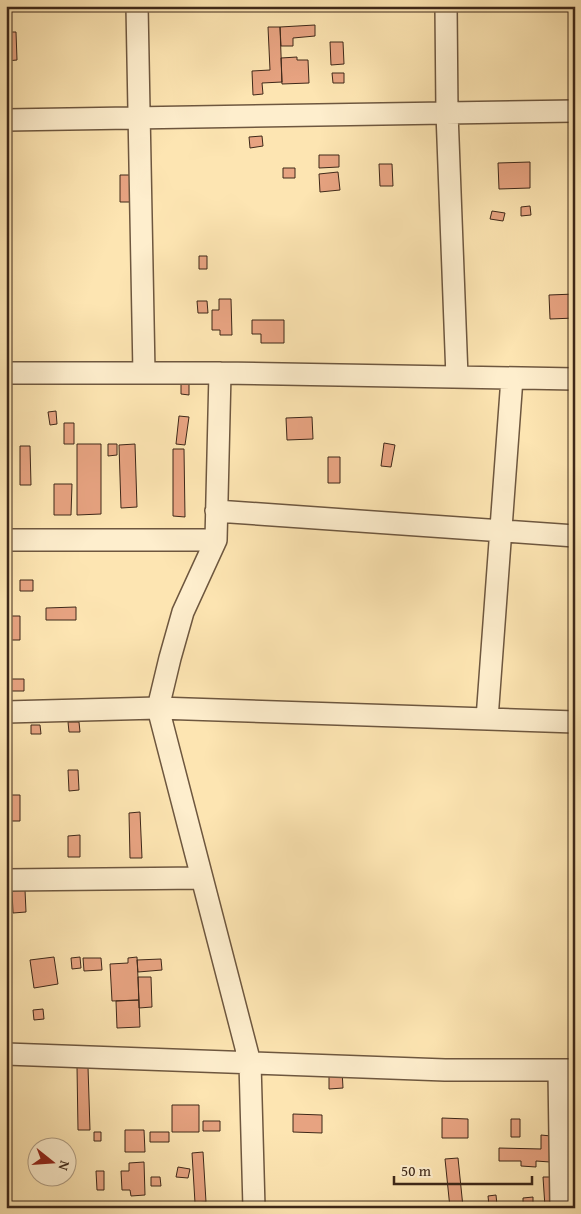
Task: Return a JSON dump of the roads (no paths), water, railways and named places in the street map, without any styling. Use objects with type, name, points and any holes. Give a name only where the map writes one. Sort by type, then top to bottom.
[{"type":"street","points":[[137,6],[144,373]]},
{"type":"street","points":[[446,6],[447,113],[457,377]]},
{"type":"street","points":[[6,120],[575,111]]},
{"type":"street","points":[[6,373],[220,373],[575,379]]},
{"type":"street","points":[[220,373],[216,540],[184,612],[158,708],[250,1063],[254,1208]]},
{"type":"street","points":[[487,719],[512,378]]},
{"type":"street","points":[[216,511],[575,536]]},
{"type":"street","points":[[6,540],[216,540]]},
{"type":"street","points":[[6,712],[158,708],[575,722]]},
{"type":"street","points":[[6,880],[202,878]]},
{"type":"street","points":[[6,1054],[445,1070],[567,1070],[561,1208]]}]
